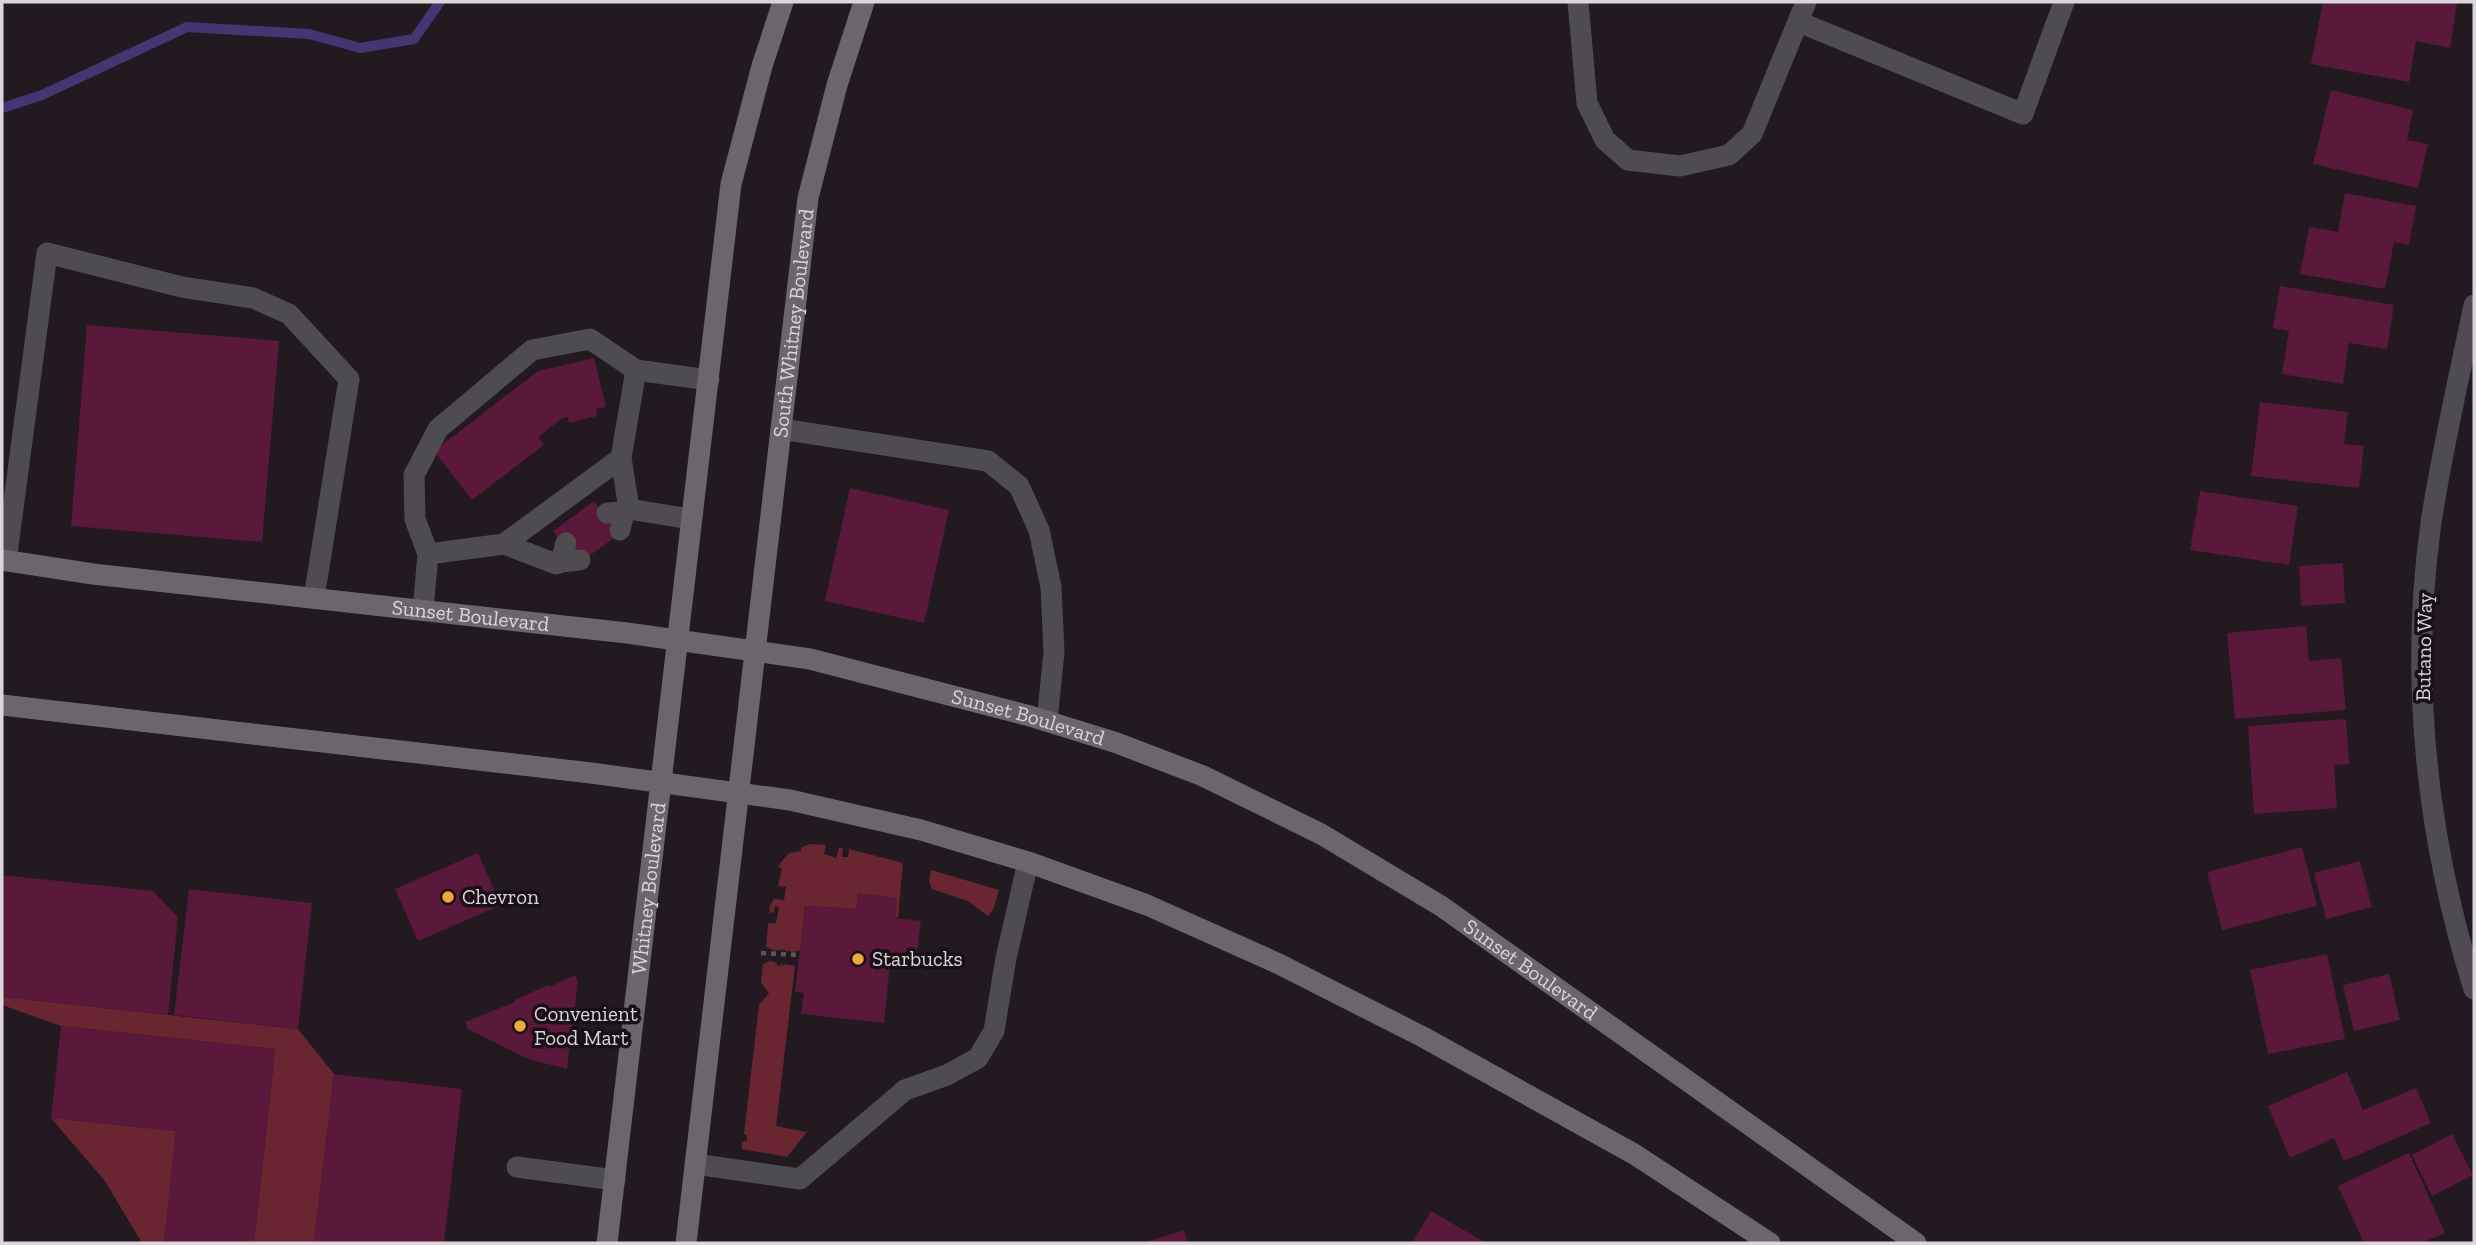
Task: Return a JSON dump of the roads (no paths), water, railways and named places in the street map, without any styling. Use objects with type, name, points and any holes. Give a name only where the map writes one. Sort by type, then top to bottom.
[{"type":"main road","points":[[678,640],[731,184],[762,66],[783,2]]},
{"type":"main road","name":"South Whitney Boulevard","points":[[739,793],[808,198],[837,85],[864,2]]},
{"type":"main road","name":"Sunset Boulevard","points":[[4,561],[93,574],[755,650],[835,665],[1117,743],[1203,776],[1321,834],[1441,906],[1916,1243]]},
{"type":"main road","name":"Whitney Boulevard","points":[[607,1243],[678,640]]},
{"type":"main road","points":[[2,705],[661,782],[790,800],[922,830],[1028,862],[1147,905],[1279,964],[1423,1037],[1634,1154],[1770,1243]]},
{"type":"main road","points":[[686,1243],[739,793]]},
{"type":"street","points":[[1578,2],[1587,103],[1605,140],[1628,160],[1681,166],[1730,155],[1752,134],[1806,2]]},
{"type":"street","points":[[1799,22],[2023,114],[2064,2]]},
{"type":"street","points":[[4,561],[47,253],[182,287],[253,298],[289,314],[349,379],[314,598]]},
{"type":"street","name":"Butano Way","points":[[2474,305],[2431,523],[2422,657],[2423,721],[2439,851],[2461,947],[2474,989]]},
{"type":"street","points":[[423,610],[428,554],[415,519],[414,475],[438,429],[532,349],[590,339],[636,370],[709,380]]},
{"type":"street","points":[[636,370],[621,458],[620,516],[690,519]]},
{"type":"street","points":[[781,429],[988,461],[1019,486],[1039,530],[1051,587],[1054,652],[1047,722]]},
{"type":"street","points":[[504,544],[621,458]]},
{"type":"street","points":[[428,554],[504,544],[556,564],[569,555]]},
{"type":"street","points":[[695,1164],[800,1179],[905,1090],[947,1075],[978,1058],[993,1031],[1028,862]]},
{"type":"street","points":[[517,1167],[615,1180]]},
{"type":"waterway","points":[[2,108],[42,95],[187,27],[309,34],[360,48],[414,39],[440,2]]},
{"type":"place","name":"Chevron","points":[[448,897]]},
{"type":"place","name":"Starbucks","points":[[858,959]]},
{"type":"place","name":"Convenient Food Mart","points":[[520,1026]]}]
